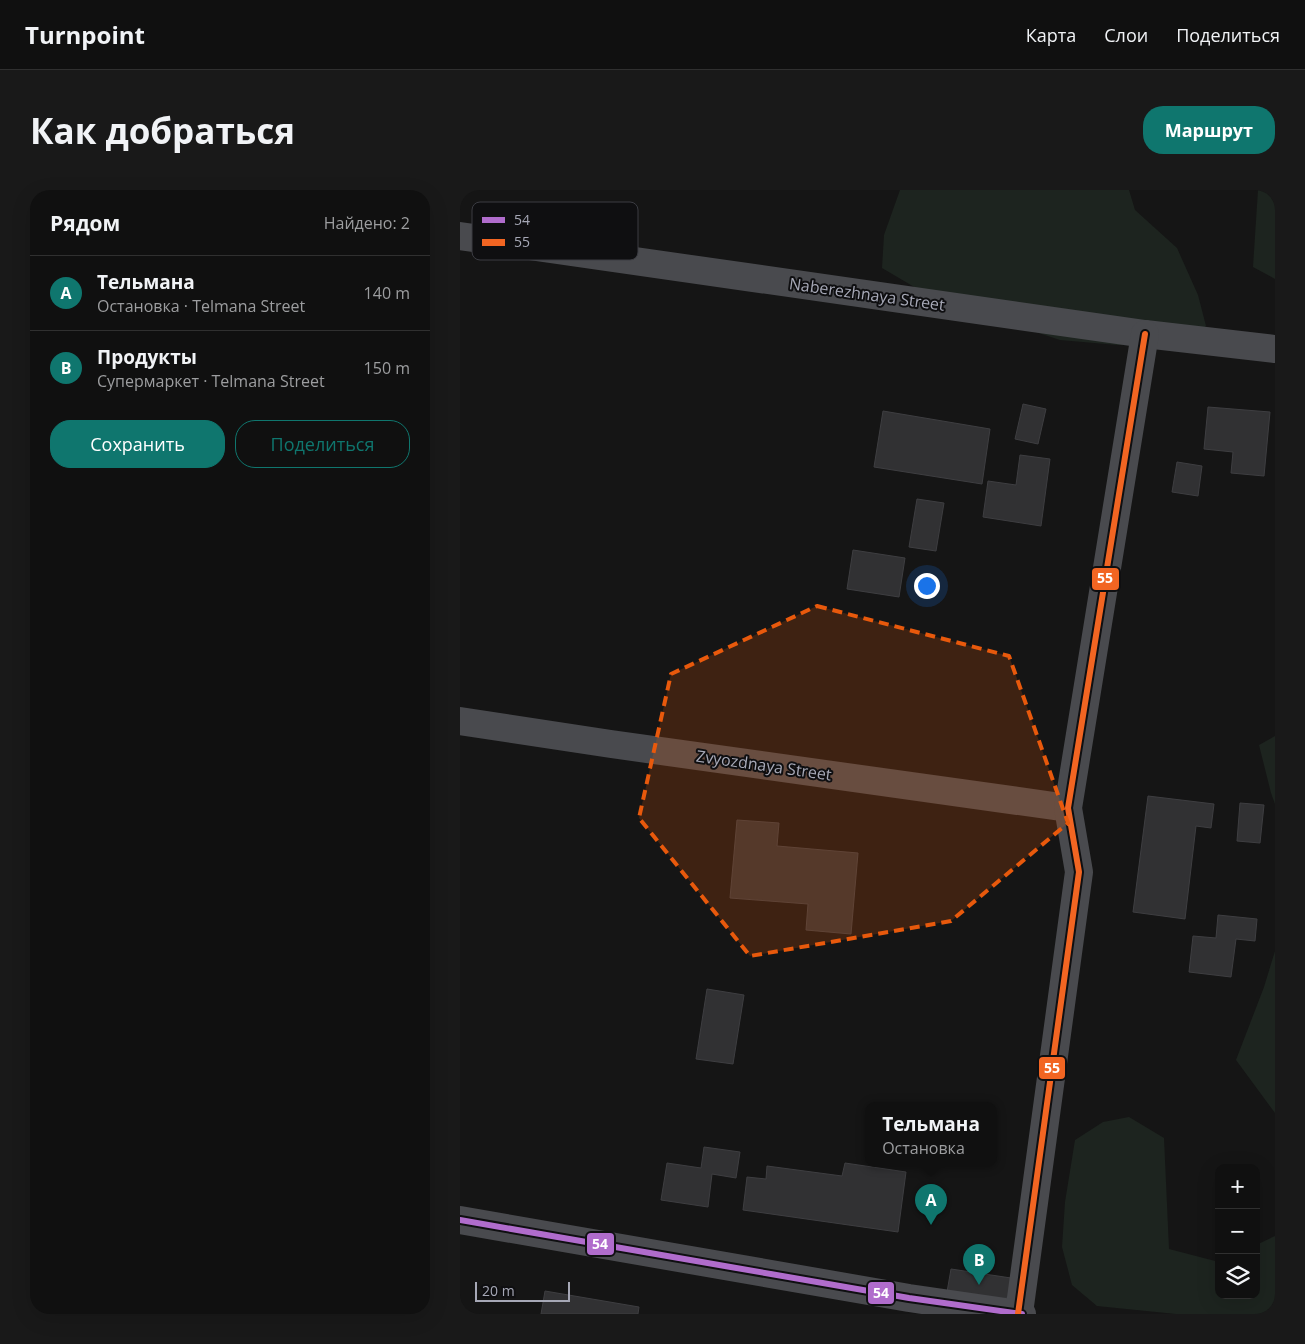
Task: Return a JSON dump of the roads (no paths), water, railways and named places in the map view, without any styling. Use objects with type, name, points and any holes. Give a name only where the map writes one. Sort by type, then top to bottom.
[{"type":"street","name":"Naberezhnaya Street","points":[[628,260],[1145,334],[1275,349]]},
{"type":"street","points":[[460,1220],[909,1298],[1020,1314],[1079,872],[1068,808],[1145,334]]},
{"type":"street","name":"Zvyozdnaya Street","points":[[460,720],[611,744],[1068,808]]},
{"type":"place","name":"Тельмана","points":[[931,1225]]},
{"type":"place","name":"Продукты","points":[[979,1285]]}]
